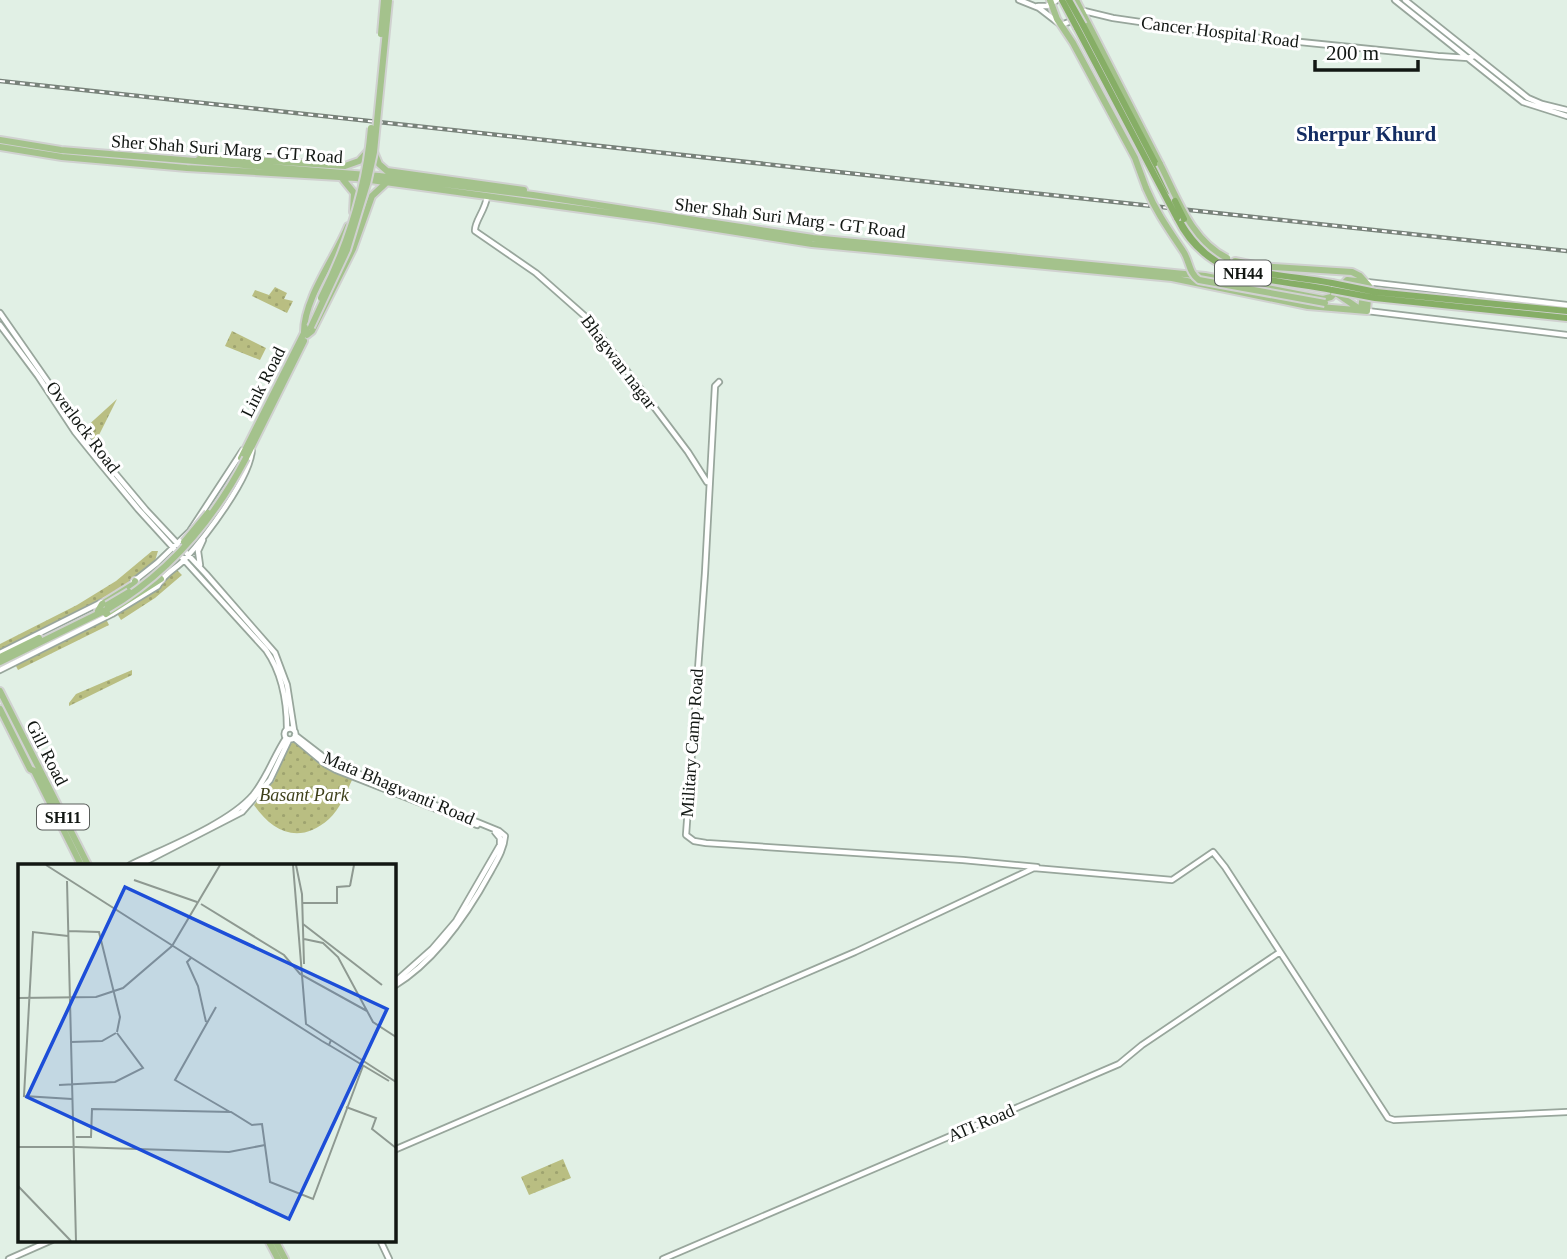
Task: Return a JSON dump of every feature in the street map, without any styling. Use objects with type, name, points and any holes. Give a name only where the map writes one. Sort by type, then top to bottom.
[{"type":"highway","name":"NH44","points":[[1069,0],[1080,27],[1181,218],[1203,247],[1257,271],[1333,289]]},
{"type":"highway","name":"NH44","points":[[1055,1],[1080,27]]},
{"type":"highway","points":[[1140,170],[1151,158]]},
{"type":"highway","name":"NH44","points":[[1181,218],[1184,233],[1199,251],[1223,267],[1245,274],[1376,295],[1567,317]]},
{"type":"highway","name":"NH44","points":[[1376,295],[1567,311]]},
{"type":"main road","points":[[306,334],[347,250],[363,202],[372,151],[386,0]]},
{"type":"main road","points":[[1076,0],[1087,15],[1151,158],[1160,164],[1196,233],[1228,260],[1259,266],[1356,274],[1367,282],[1364,286],[1364,310]]},
{"type":"main road","points":[[1055,1],[1061,25],[1140,170],[1156,211],[1184,252],[1196,278],[1325,303],[1333,308]]},
{"type":"main road","name":"Sher Shah Suri Marg - GT Road","points":[[0,140],[61,150],[360,176],[533,195],[813,238],[1142,268],[1205,276],[1323,299],[1349,279],[1367,282]]},
{"type":"main road","name":"Sher Shah Suri Marg - GT Road","points":[[0,147],[62,157],[187,169],[360,176]]},
{"type":"main road","points":[[194,162],[209,157],[345,166],[359,161],[372,151]]},
{"type":"main road","points":[[372,151],[379,164],[387,171],[523,190],[533,195]]},
{"type":"main road","points":[[306,334],[304,320],[343,237],[353,211],[360,176]]},
{"type":"main road","points":[[341,177],[349,185],[355,198]]},
{"type":"main road","points":[[306,334],[312,331],[352,249],[376,178]]},
{"type":"main road","name":"Sher Shah Suri Marg - GT Road","points":[[376,178],[386,183],[654,219],[812,244],[1172,278],[1308,306],[1364,310]]},
{"type":"main road","points":[[372,196],[386,183]]},
{"type":"main road","points":[[1333,289],[1364,310]]},
{"type":"main road","name":"Link Road","points":[[98,613],[148,582],[196,536],[221,503],[306,334]]},
{"type":"main road","points":[[0,658],[98,613],[111,612],[161,579]]},
{"type":"main road","points":[[98,613],[102,604],[134,582]]},
{"type":"main road","name":"Gill Road","points":[[0,691],[87,864]]},
{"type":"main road","name":"Gill Road","points":[[0,707],[80,864]]},
{"type":"main road","points":[[269,1242],[278,1259]]},
{"type":"main road","points":[[276,1242],[285,1259]]},
{"type":"street","points":[[1019,0],[1034,6],[1061,25],[1087,15]]},
{"type":"street","points":[[1395,0],[1528,98],[1567,110]]},
{"type":"street","points":[[1405,0],[1523,102],[1567,116]]},
{"type":"street","points":[[1034,6],[1044,7],[1055,1]]},
{"type":"street","name":"Cancer Hospital Road","points":[[1087,15],[1226,35],[1471,57]]},
{"type":"street","name":"Bhagwan nagar","points":[[487,197],[485,209],[474,226],[475,231],[556,289],[587,318],[708,483]]},
{"type":"street","name":"Sher Shah Suri Marg - GT Road","points":[[1367,282],[1567,304]]},
{"type":"street","points":[[1364,310],[1567,335]]},
{"type":"street","name":"Overlock Road","points":[[0,313],[94,448],[170,539]]},
{"type":"street","name":"Overlock Road","points":[[0,325],[75,432],[138,509],[170,539]]},
{"type":"street","name":"Military Camp Road","points":[[719,382],[715,386],[705,573],[685,835],[694,841],[706,843],[1038,867]]},
{"type":"street","points":[[201,569],[198,551],[248,467],[249,446]]},
{"type":"street","points":[[0,658],[134,582],[190,531],[249,446]]},
{"type":"street","points":[[0,670],[138,600],[158,586],[161,579],[186,557],[221,513]]},
{"type":"street","points":[[164,555],[170,539],[273,660],[280,676],[286,707],[287,729],[284,734],[292,736],[325,765],[496,832],[500,838],[500,845],[489,867],[456,921],[432,949],[396,981]]},
{"type":"street","points":[[141,864],[231,820],[248,807],[270,780],[292,736],[291,703],[279,660],[270,645],[201,569],[186,557]]},
{"type":"street","points":[[132,864],[222,819],[244,804],[292,736]]},
{"type":"street","name":"Mata Bhagwanti Road","points":[[292,736],[330,762],[505,836],[502,851],[457,926],[396,985]]},
{"type":"street","points":[[396,1149],[855,952],[1038,867],[1172,880],[1214,852],[1390,1119],[1567,1112]]},
{"type":"street","name":"ATI Road","points":[[663,1259],[1119,1064],[1126,1056],[1280,952]]},
{"type":"street","points":[[9,1259],[47,1242]]},
{"type":"street","points":[[381,1242],[389,1259]]},
{"type":"green space","points":[[275,287],[287,293],[284,299],[293,301],[287,313],[252,296],[255,290],[269,295]]},
{"type":"green space","points":[[232,331],[266,348],[260,360],[225,346]]},
{"type":"green space","points":[[117,399],[95,443],[84,429]]},
{"type":"green space","points":[[152,551],[158,551],[155,561],[122,588],[0,650],[0,644],[77,605],[116,581]]},
{"type":"green space","points":[[176,569],[182,575],[155,598],[121,620],[116,612]]},
{"type":"green space","points":[[105,617],[109,625],[18,670],[14,662]]},
{"type":"green space","points":[[132,670],[132,675],[69,706],[76,694]]},
{"type":"green space","name":"Basant Park","points":[[296,742],[329,770],[352,780],[340,806],[329,819],[319,827],[298,833],[279,829],[254,805],[274,781],[289,744]]},
{"type":"green space","points":[[563,1159],[571,1178],[529,1195],[521,1177]]},
{"type":"railway","points":[[0,81],[1567,251]]},
{"type":"district","name":"Sherpur Khurd","points":[[1366,134]]}]
